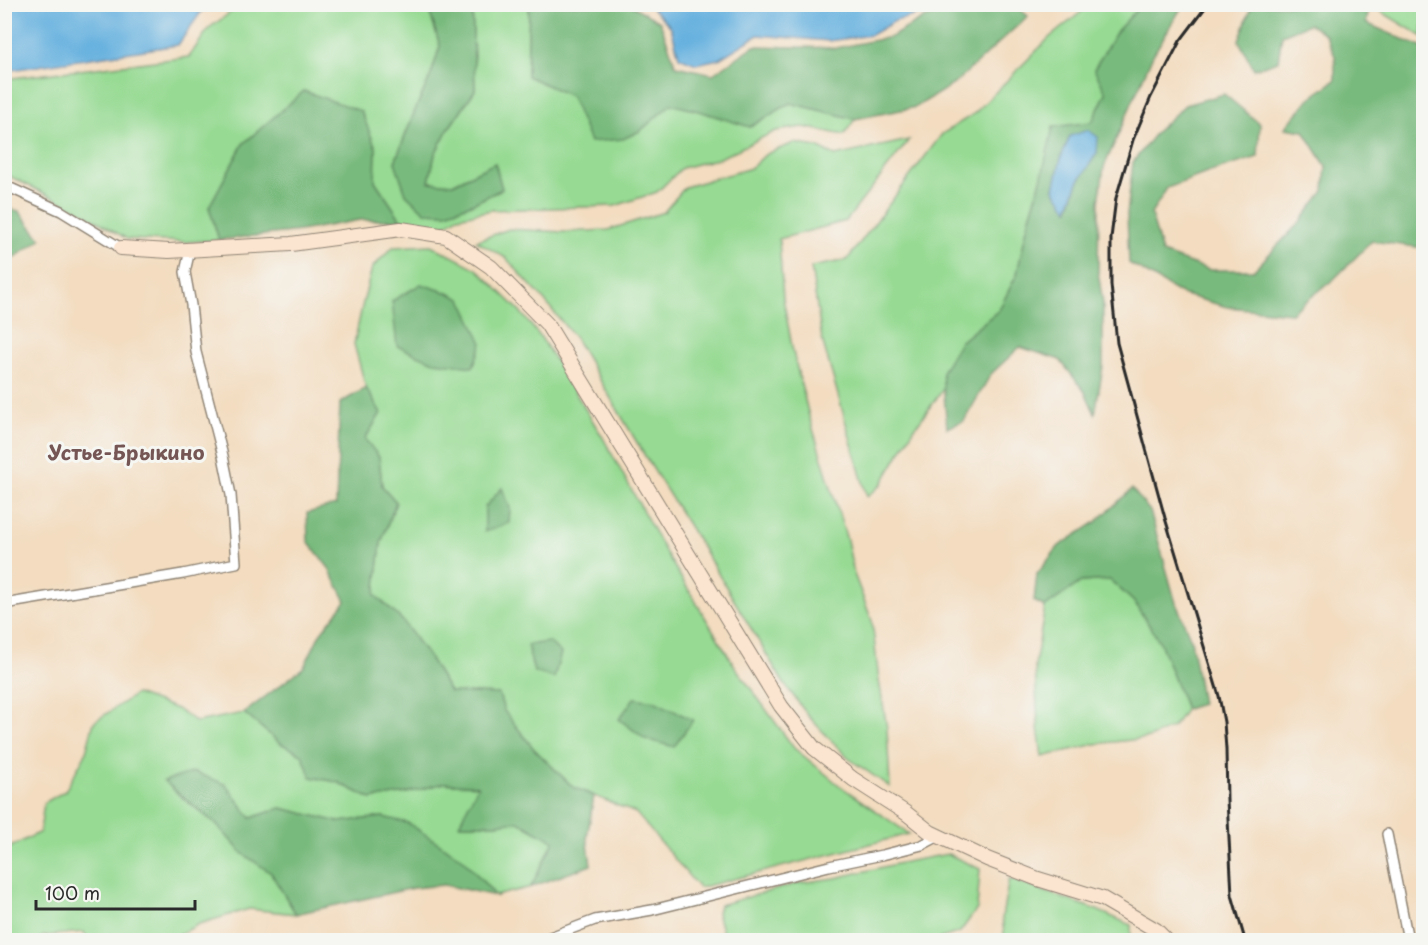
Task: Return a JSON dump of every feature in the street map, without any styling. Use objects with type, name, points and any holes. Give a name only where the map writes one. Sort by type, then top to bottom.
[{"type":"street","points":[[4,185],[61,211],[121,248],[169,251],[291,244],[401,229],[446,236],[490,267],[547,324],[781,706],[814,748],[853,779],[906,813],[930,832],[987,859],[1038,879],[1103,899],[1156,930],[1166,940]]},
{"type":"street","points":[[4,604],[236,563],[231,495],[196,352],[185,272],[190,250]]},
{"type":"street","points":[[1387,834],[1408,940]]},
{"type":"street","points":[[542,940],[595,920],[652,910],[829,866],[892,853],[922,845],[939,836]]},
{"type":"green space","points":[[241,5],[430,5],[440,46],[431,75],[395,162],[426,212],[446,213],[474,203],[502,189],[495,163],[452,184],[429,182],[435,154],[447,131],[475,90],[472,5],[529,5],[527,76],[640,131],[671,104],[750,127],[790,103],[855,119],[844,135],[803,127],[776,131],[720,158],[682,168],[657,192],[615,206],[492,210],[458,217],[443,227],[401,220],[375,181],[376,148],[304,91],[243,144],[209,207],[219,240],[184,242],[127,239],[84,213],[5,174],[4,79],[189,57],[209,28]]},
{"type":"green space","points":[[430,5],[472,5],[475,90],[447,131],[435,154],[429,182],[453,184],[495,163],[502,189],[474,203],[446,213],[425,212],[406,194],[395,162],[431,75],[440,46]]},
{"type":"green space","points":[[529,5],[631,5],[660,22],[676,66],[713,74],[754,46],[836,48],[891,37],[922,19],[974,5],[1014,5],[1028,16],[954,84],[916,107],[855,119],[790,103],[750,127],[671,104],[640,131],[623,139],[590,142],[571,96],[527,76]]},
{"type":"green space","points":[[1090,5],[1141,5],[1117,31],[1106,93],[1092,122],[1041,180],[1017,274],[999,310],[960,342],[942,372],[944,388],[914,429],[881,485],[867,497],[822,339],[811,267],[847,260],[942,134],[975,113],[1050,37]]},
{"type":"green space","points":[[1141,5],[1183,5],[1153,55],[1104,167],[1099,202],[1098,272],[1103,303],[1103,366],[1095,414],[1085,392],[1060,360],[1020,347],[991,374],[964,421],[947,428],[942,372],[960,342],[999,310],[1017,274],[1053,127],[1092,122],[1106,93],[1094,69],[1117,31]],"holes":[[[1070,136],[1097,153],[1078,182],[1069,209],[1054,189],[1061,158]]]},
{"type":"green space","points":[[1255,5],[1370,5],[1366,23],[1423,48],[1423,248],[1372,241],[1334,279],[1291,313],[1227,307],[1181,294],[1129,263],[1127,214],[1133,162],[1157,131],[1185,105],[1224,94],[1260,124],[1258,157],[1167,188],[1151,214],[1162,253],[1210,270],[1254,270],[1301,221],[1324,191],[1326,166],[1304,131],[1285,128],[1309,99],[1335,80],[1335,56],[1325,34],[1309,24],[1282,35],[1278,61],[1254,69],[1239,41],[1250,10]]},
{"type":"green space","points":[[1381,5],[1423,5],[1423,37],[1380,11]]},
{"type":"green space","points":[[304,91],[361,111],[376,148],[375,181],[401,220],[360,220],[300,231],[219,240],[209,207],[243,144]]},
{"type":"green space","points":[[909,140],[846,221],[779,239],[783,298],[793,352],[809,416],[847,540],[854,574],[872,621],[887,728],[890,787],[848,758],[809,717],[783,682],[575,338],[506,258],[476,241],[509,229],[564,232],[608,230],[664,212],[685,187],[751,168],[766,154],[794,143],[817,147],[835,156]]},
{"type":"green space","points":[[4,208],[19,211],[41,239],[5,264]]},
{"type":"green space","points":[[431,245],[477,269],[519,310],[542,339],[602,436],[666,553],[736,668],[794,748],[839,785],[909,834],[699,888],[636,813],[573,787],[534,749],[504,711],[499,694],[450,692],[402,620],[375,595],[381,543],[396,502],[382,486],[379,457],[364,439],[381,413],[366,388],[354,344],[372,268],[393,247]]},
{"type":"green space","points":[[421,284],[461,299],[482,343],[473,367],[434,362],[397,346],[392,301]]},
{"type":"green space","points":[[366,388],[381,413],[365,439],[379,457],[382,486],[396,502],[381,543],[375,595],[402,620],[450,692],[499,694],[504,711],[534,749],[573,787],[594,796],[587,837],[591,865],[531,887],[554,841],[518,821],[496,824],[459,824],[478,786],[444,783],[407,793],[371,799],[337,782],[311,777],[302,754],[280,743],[244,713],[304,667],[320,634],[346,601],[328,567],[308,541],[307,513],[336,505],[340,403]]},
{"type":"green space","points":[[502,488],[510,508],[509,523],[485,532],[485,507]]},
{"type":"green space","points":[[1132,489],[1150,511],[1175,600],[1191,640],[1202,704],[1186,709],[1160,642],[1134,602],[1110,580],[1081,582],[1045,607],[1034,601],[1037,574],[1059,546],[1096,522]]},
{"type":"green space","points":[[1110,580],[1134,602],[1160,642],[1186,709],[1173,727],[1149,738],[1095,744],[1042,757],[1035,665],[1045,607],[1081,582]]},
{"type":"green space","points":[[549,642],[561,653],[554,678],[534,672],[527,645]]},
{"type":"green space","points":[[136,694],[177,709],[196,722],[244,713],[280,743],[302,754],[311,777],[337,782],[371,799],[407,793],[444,783],[479,786],[460,824],[496,824],[518,821],[554,841],[531,887],[496,896],[463,859],[383,817],[339,822],[281,808],[251,818],[225,784],[165,781],[217,825],[242,853],[271,873],[296,914],[249,909],[199,924],[169,940],[89,940],[84,932],[43,936],[38,940],[5,940],[5,850],[40,832],[44,803],[65,791],[85,755],[94,722]]},
{"type":"green space","points":[[634,698],[654,701],[693,720],[674,747],[645,739],[619,719]]},
{"type":"green space","points":[[194,772],[225,784],[251,818],[281,808],[339,822],[383,817],[408,823],[463,859],[496,896],[444,885],[413,888],[296,914],[271,873],[242,853],[217,825],[164,781]]},
{"type":"green space","points":[[948,854],[980,869],[977,909],[960,932],[935,940],[725,940],[717,913],[719,905],[799,883],[835,878]]},
{"type":"green space","points":[[1009,879],[1097,910],[1131,925],[1131,936],[1127,940],[1005,940],[1002,917]]},
{"type":"water","points":[[5,4],[206,5],[178,45],[5,71]]},
{"type":"water","points":[[650,5],[939,5],[943,8],[895,21],[871,35],[829,41],[758,35],[719,59],[696,64],[679,57],[671,27]]},
{"type":"water","points":[[1088,130],[1098,137],[1097,153],[1078,182],[1068,209],[1054,189],[1061,158],[1070,136]]},
{"type":"railway","points":[[1208,4],[1180,41],[1151,97],[1133,140],[1116,198],[1111,238],[1111,285],[1117,343],[1165,518],[1219,696],[1226,749],[1232,895],[1245,940]]},
{"type":"district","name":"Устье-Брыкино","points":[[126,452]]}]
